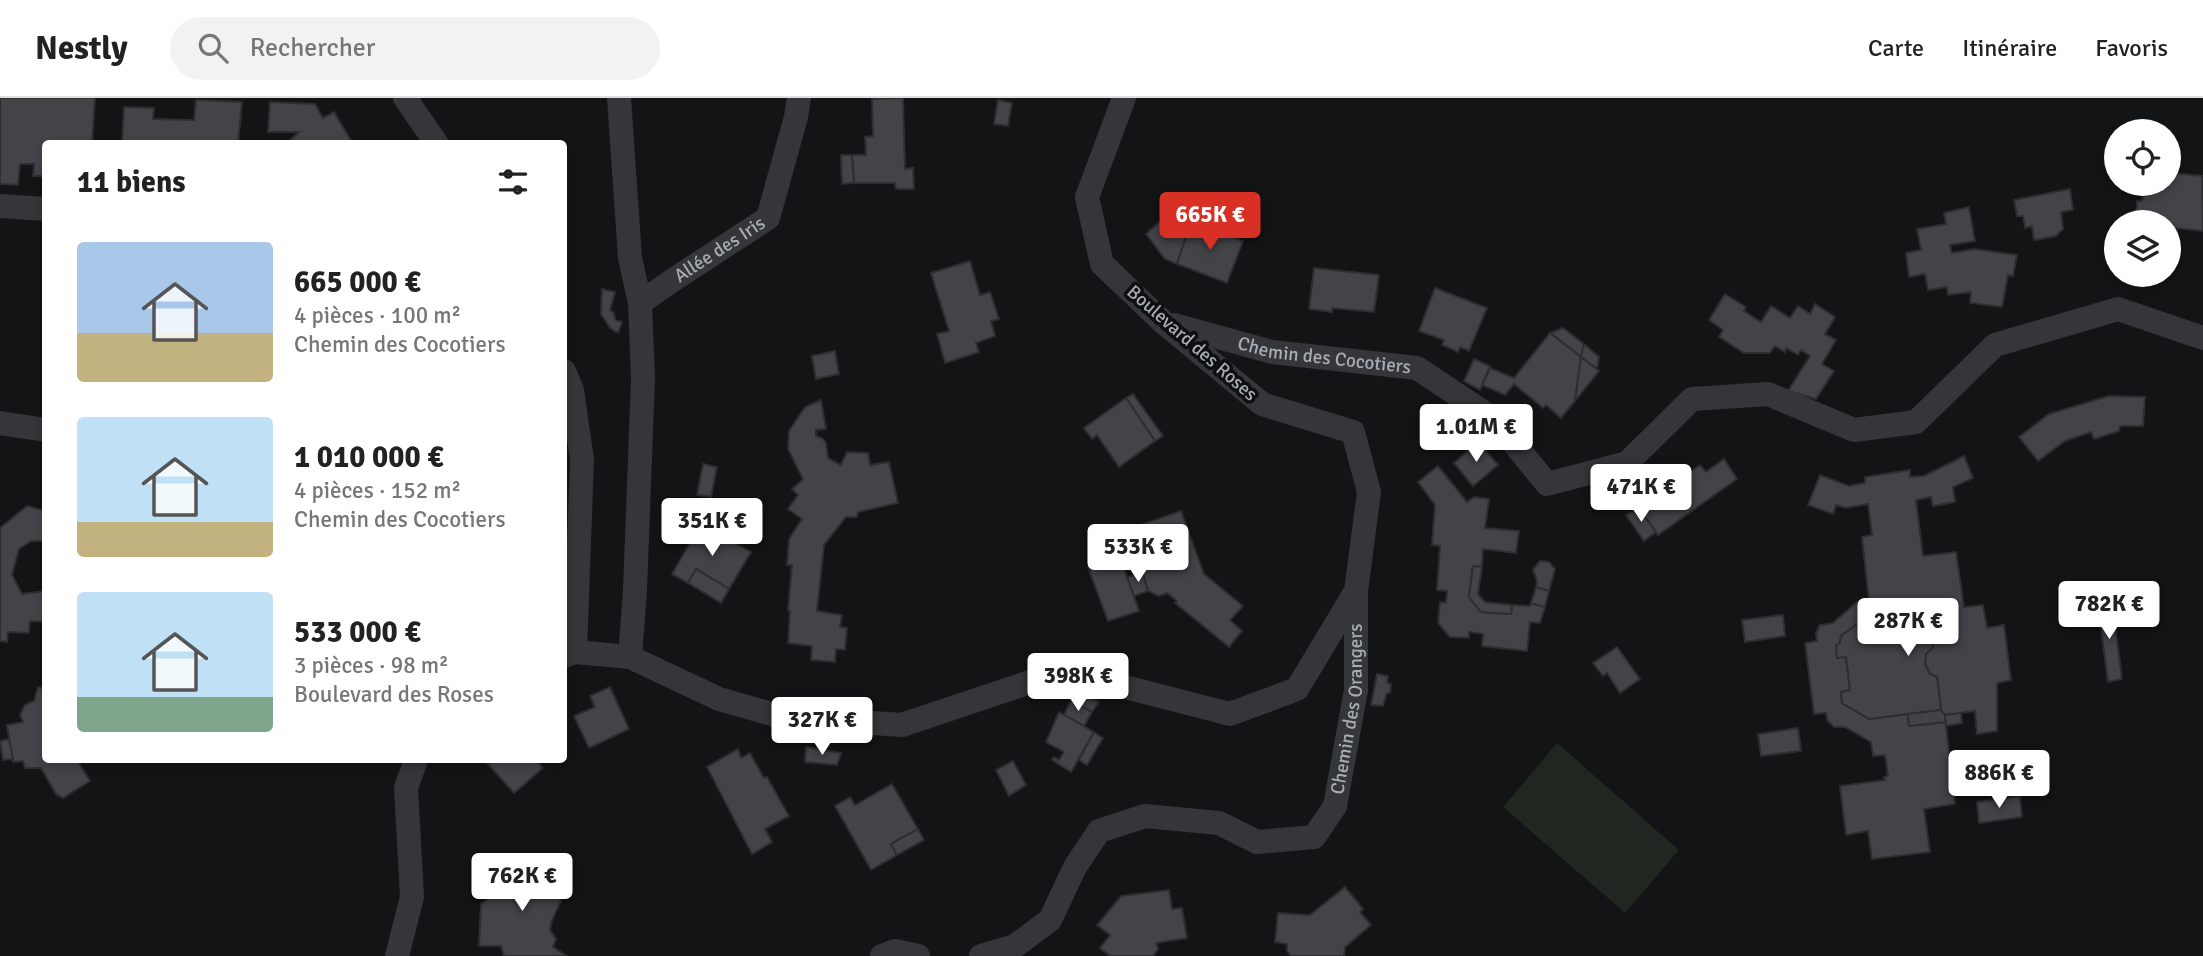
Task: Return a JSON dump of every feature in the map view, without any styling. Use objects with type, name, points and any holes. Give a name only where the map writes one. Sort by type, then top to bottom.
[{"type":"street","points":[[405,98],[434,140]]},
{"type":"street","points":[[619,98],[630,258],[640,303],[642,391],[630,657]]},
{"type":"street","name":"Allée des Iris","points":[[640,303],[768,218],[799,98]]},
{"type":"street","name":"Boulevard des Roses","points":[[569,654],[630,657],[719,699],[782,716],[902,725],[1063,671],[1230,714],[1297,689],[1356,591],[1369,492],[1353,432],[1262,404],[1163,322],[1102,264],[1087,197],[1124,98]]},
{"type":"street","points":[[0,205],[42,209]]},
{"type":"street","name":"Chemin des Cocotiers","points":[[1163,322],[1272,352],[1417,368],[1495,420],[1547,484],[1627,463],[1692,399],[1768,394],[1854,430],[1916,422],[1996,345],[2118,309],[2203,338]]},
{"type":"street","points":[[567,378],[572,390],[582,460],[569,654]]},
{"type":"street","points":[[0,424],[42,429]]},
{"type":"street","name":"Chemin des Orangers","points":[[981,956],[1015,946],[1051,920],[1075,867],[1099,831],[1145,816],[1219,823],[1257,842],[1314,838],[1335,806],[1356,690],[1356,591]]},
{"type":"street","points":[[397,956],[412,897],[406,788],[415,763]]},
{"type":"street","points":[[882,956],[895,951],[918,956]]},
{"type":"shaded area","points":[[1557,743],[1679,850],[1625,913],[1503,807]]},
{"type":"building","points":[[0,98],[95,98],[92,140],[42,140],[42,176],[33,176],[34,164],[20,164],[18,185],[0,184]]},
{"type":"building","points":[[903,98],[905,169],[913,168],[914,189],[896,189],[895,183],[854,183],[852,155],[866,155],[865,137],[873,136],[872,99]]},
{"type":"building","points":[[196,100],[242,102],[238,140],[122,140],[124,107],[154,108],[153,119],[194,120]]},
{"type":"building","points":[[998,100],[1012,103],[1008,126],[994,124]]},
{"type":"building","points":[[270,102],[315,104],[323,118],[334,112],[351,140],[290,140],[299,132],[268,132]]},
{"type":"building","points":[[841,155],[852,155],[854,183],[842,184]]},
{"type":"building","points":[[2181,174],[2202,176],[2203,231],[2181,228],[2181,210],[2137,210],[2137,201],[2141,201],[2144,196],[2181,196]]},
{"type":"building","points":[[2070,189],[2073,210],[2061,212],[2063,229],[2056,236],[2034,240],[2032,226],[2025,228],[2023,216],[2017,216],[2014,200]]},
{"type":"building","points":[[1186,199],[1195,210],[1219,218],[1215,231],[1191,222],[1177,264],[1165,259],[1146,234]]},
{"type":"building","points":[[1969,207],[1975,241],[1950,245],[1952,253],[1974,249],[2017,255],[2013,276],[2008,275],[2002,307],[1970,303],[1971,292],[1948,295],[1947,287],[1928,290],[1925,274],[1909,277],[1906,253],[1921,250],[1917,229],[1946,224],[1944,213]]},
{"type":"building","points":[[1191,222],[1243,241],[1227,283],[1177,264]]},
{"type":"building","points":[[970,261],[980,295],[990,292],[999,319],[991,321],[995,336],[976,343],[979,352],[945,363],[937,334],[949,331],[931,273]]},
{"type":"building","points":[[1314,268],[1379,275],[1374,312],[1309,309]]},
{"type":"building","points":[[1435,288],[1487,308],[1469,351],[1460,347],[1458,352],[1442,345],[1444,340],[1419,331]]},
{"type":"building","points":[[602,289],[615,292],[610,310],[614,313],[615,320],[622,322],[618,333],[610,328],[601,314]]},
{"type":"building","points":[[1725,294],[1746,307],[1744,311],[1761,322],[1771,306],[1790,318],[1798,306],[1810,314],[1815,304],[1835,317],[1825,334],[1836,340],[1822,364],[1834,371],[1816,399],[1788,391],[1810,356],[1801,350],[1798,355],[1786,348],[1785,352],[1775,346],[1770,353],[1744,353],[1719,337],[1723,330],[1709,320]]},
{"type":"building","points":[[1563,328],[1584,344],[1581,357],[1550,333]]},
{"type":"building","points":[[1550,333],[1581,357],[1575,401],[1561,418],[1546,405],[1543,408],[1514,384],[1505,395],[1482,385],[1490,368],[1514,378]]},
{"type":"building","points":[[1584,344],[1599,357],[1597,369],[1581,357]]},
{"type":"building","points":[[835,351],[839,374],[816,379],[812,356]]},
{"type":"building","points":[[1581,357],[1599,371],[1575,401]]},
{"type":"building","points":[[1474,359],[1490,366],[1480,390],[1464,381]]},
{"type":"building","points":[[1133,394],[1163,436],[1155,441],[1126,398]]},
{"type":"building","points":[[2109,396],[2145,397],[2143,426],[2120,426],[2119,431],[2094,439],[2091,432],[2065,441],[2038,461],[2019,437],[2049,414]]},
{"type":"building","points":[[1126,398],[1155,441],[1119,467],[1097,435],[1092,439],[1084,428]]},
{"type":"building","points":[[821,400],[826,429],[816,430],[816,436],[826,443],[828,458],[841,465],[847,452],[868,453],[870,465],[889,462],[898,503],[858,512],[857,517],[846,517],[824,545],[817,611],[842,615],[840,627],[847,628],[845,650],[836,649],[835,662],[811,660],[812,646],[788,643],[792,565],[787,565],[789,539],[802,519],[788,509],[798,495],[792,489],[803,479],[788,449],[789,431],[805,407]]},
{"type":"building","points":[[1478,442],[1498,465],[1473,486],[1454,463]]},
{"type":"building","points":[[1964,456],[1973,478],[1953,487],[1955,502],[1933,506],[1931,497],[1916,500],[1923,556],[1956,552],[1964,607],[1983,605],[1987,628],[2004,625],[2011,680],[1997,683],[1997,731],[1977,734],[1975,711],[1945,715],[1941,710],[1937,677],[1930,674],[1925,664],[1926,654],[1933,647],[1929,615],[1920,613],[1915,605],[1872,613],[1841,636],[1840,643],[1836,646],[1837,658],[1846,657],[1850,690],[1841,692],[1842,703],[1869,719],[1908,714],[1909,726],[1946,722],[1955,804],[1924,809],[1930,852],[1872,859],[1868,831],[1846,835],[1840,786],[1885,780],[1884,777],[1888,776],[1885,755],[1873,756],[1871,742],[1845,727],[1834,727],[1827,720],[1826,713],[1814,714],[1805,643],[1817,641],[1816,633],[1820,625],[1833,623],[1858,601],[1869,601],[1862,537],[1872,535],[1868,504],[1846,508],[1836,505],[1833,514],[1808,505],[1820,475],[1849,486],[1865,483],[1865,477],[1910,470],[1910,477],[1924,476]]},
{"type":"building","points":[[1724,459],[1737,479],[1658,535],[1638,508],[1700,465],[1706,472]]},
{"type":"building","points":[[703,464],[717,467],[711,497],[697,495]]},
{"type":"building","points":[[1438,466],[1467,502],[1474,497],[1489,499],[1485,528],[1519,531],[1516,553],[1483,549],[1482,567],[1473,566],[1469,597],[1481,612],[1511,614],[1512,605],[1530,606],[1531,603],[1545,607],[1540,623],[1530,622],[1527,651],[1482,646],[1483,634],[1469,632],[1469,638],[1450,637],[1438,623],[1440,602],[1446,603],[1447,591],[1437,590],[1440,546],[1432,545],[1435,505],[1418,482]]},
{"type":"building","points":[[27,506],[42,510],[42,541],[31,541],[19,549],[12,575],[22,594],[42,592],[42,622],[30,621],[29,633],[8,632],[7,642],[0,641],[0,528]]},
{"type":"building","points":[[1638,508],[1656,532],[1644,541],[1626,515]]},
{"type":"building","points":[[1181,511],[1204,574],[1243,606],[1230,620],[1242,631],[1229,647],[1175,603],[1177,601],[1167,593],[1159,596],[1148,591],[1142,572],[1146,561],[1134,527]]},
{"type":"building","points":[[701,524],[751,552],[729,589],[696,569],[688,583],[672,574]]},
{"type":"building","points":[[1120,556],[1139,611],[1108,621],[1088,567]]},
{"type":"building","points":[[1540,561],[1549,562],[1555,569],[1549,591],[1536,587],[1533,570]]},
{"type":"building","points":[[1473,566],[1482,567],[1478,594],[1485,602],[1512,605],[1511,614],[1481,612],[1469,597]]},
{"type":"building","points":[[696,569],[729,589],[721,603],[688,583]]},
{"type":"building","points":[[1142,572],[1148,591],[1134,596],[1127,577]]},
{"type":"building","points":[[1536,587],[1549,591],[1545,607],[1531,603]]},
{"type":"building","points":[[2106,597],[2115,624],[2122,679],[2108,682],[2097,598]]},
{"type":"building","points":[[1915,605],[1920,613],[1929,615],[1933,647],[1926,654],[1925,664],[1930,674],[1937,677],[1941,710],[1869,719],[1842,703],[1841,692],[1850,690],[1846,657],[1837,658],[1836,646],[1840,643],[1841,636],[1872,613]]},
{"type":"building","points":[[1783,615],[1785,636],[1745,642],[1742,620]]},
{"type":"building","points":[[1617,647],[1640,679],[1620,693],[1607,673],[1603,676],[1593,663]]},
{"type":"building","points":[[1377,674],[1388,676],[1387,683],[1391,684],[1390,693],[1387,693],[1383,706],[1371,705]]},
{"type":"building","points":[[38,687],[42,688],[42,763],[79,763],[90,781],[63,798],[56,794],[41,768],[25,768],[23,761],[13,762],[7,725],[23,722],[20,715],[25,705],[34,701]]},
{"type":"building","points":[[610,687],[629,729],[589,748],[574,716],[595,707],[590,696]]},
{"type":"building","points":[[1079,692],[1099,702],[1092,712],[1074,702]]},
{"type":"building","points":[[1071,700],[1092,712],[1084,726],[1064,715]]},
{"type":"building","points":[[1941,710],[1946,722],[1909,726],[1908,714]]},
{"type":"building","points":[[1059,712],[1094,732],[1071,772],[1052,760],[1054,757],[1059,760],[1064,752],[1046,742]]},
{"type":"building","points":[[1961,713],[1962,723],[1946,726],[1945,715]]},
{"type":"building","points":[[1798,728],[1801,751],[1761,756],[1758,734]]},
{"type":"building","points":[[1094,732],[1103,738],[1087,765],[1079,760]]},
{"type":"building","points":[[9,739],[13,759],[3,760],[0,741]]},
{"type":"building","points":[[806,747],[841,753],[837,765],[805,762]]},
{"type":"building","points":[[738,749],[741,758],[750,753],[789,816],[765,829],[772,842],[752,854],[707,767]]},
{"type":"building","points":[[1013,761],[1026,785],[1009,796],[996,770]]},
{"type":"building","points":[[539,763],[543,768],[514,793],[488,764]]},
{"type":"building","points":[[892,784],[918,829],[891,844],[897,855],[871,870],[835,806],[850,797],[855,805]]},
{"type":"building","points":[[2020,796],[2022,817],[1979,823],[1977,802]]},
{"type":"building","points":[[918,829],[924,840],[897,855],[891,844]]},
{"type":"building","points":[[507,864],[537,866],[554,877],[561,901],[550,930],[556,939],[553,947],[567,956],[504,956],[501,946],[479,946],[481,904],[489,898],[489,885],[508,885]]},
{"type":"building","points":[[1345,887],[1363,909],[1360,912],[1371,925],[1345,947],[1344,956],[1291,956],[1287,951],[1287,944],[1275,942],[1278,913],[1310,915]]},
{"type":"building","points":[[1169,890],[1172,909],[1182,908],[1187,938],[1156,943],[1158,949],[1153,956],[1110,956],[1100,948],[1110,935],[1097,925],[1121,896]]}]
